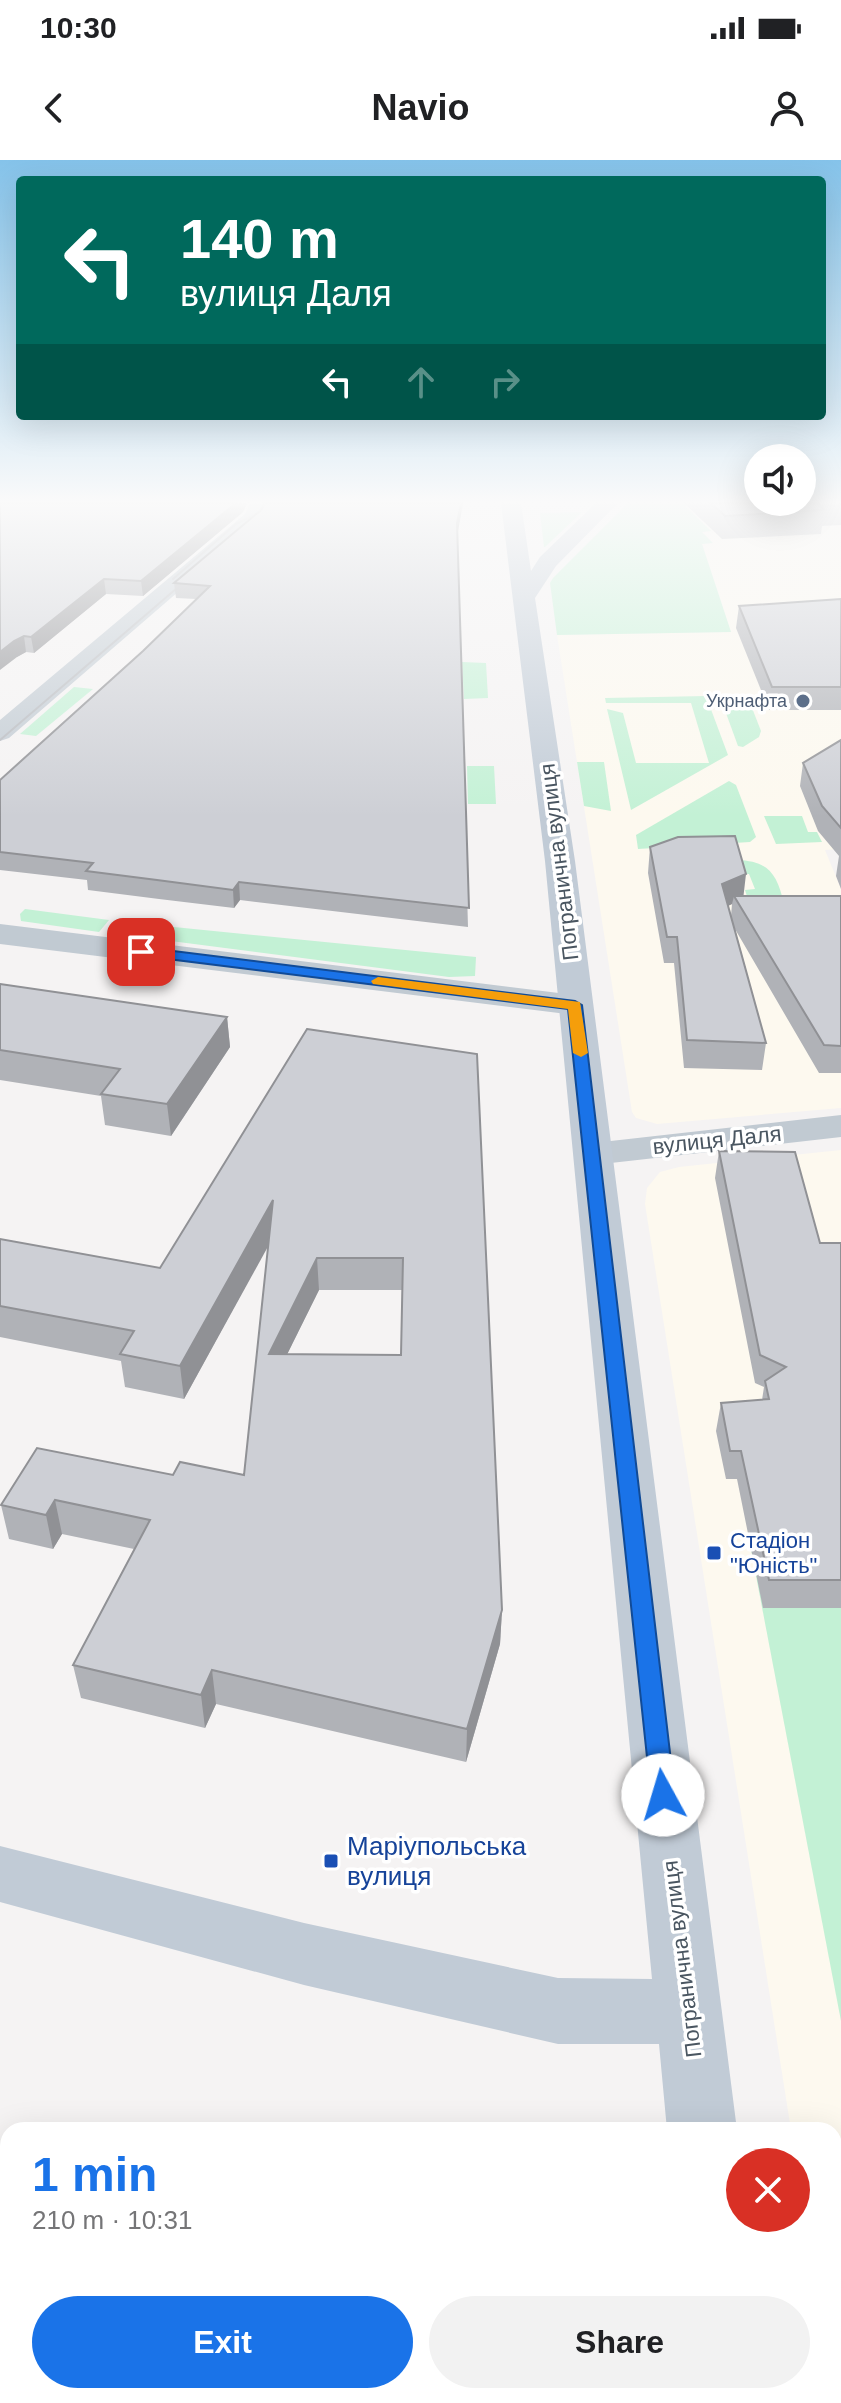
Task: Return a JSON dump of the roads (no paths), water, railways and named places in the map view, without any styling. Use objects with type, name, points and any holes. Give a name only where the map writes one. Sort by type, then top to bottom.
[{"type":"main road","name":"Погранична вулиця","points":[[528,608],[593,1154],[701,2122]]},
{"type":"main road","points":[[0,1874],[342,1963],[558,2011],[687,2012]]},
{"type":"street","points":[[0,733],[147,608]]},
{"type":"street","points":[[0,934],[575,1005]]},
{"type":"street","name":"вулиця Даля","points":[[593,1154],[841,1126]]},
{"type":"tram line","points":[[0,740],[154,608]]},
{"type":"place","name":"Укрнафта","points":[[803,701]]},
{"type":"place","name":"Стадіон \"Юність\"","points":[[714,1553]]},
{"type":"place","name":"Маріупольська вулиця","points":[[331,1861]]}]
